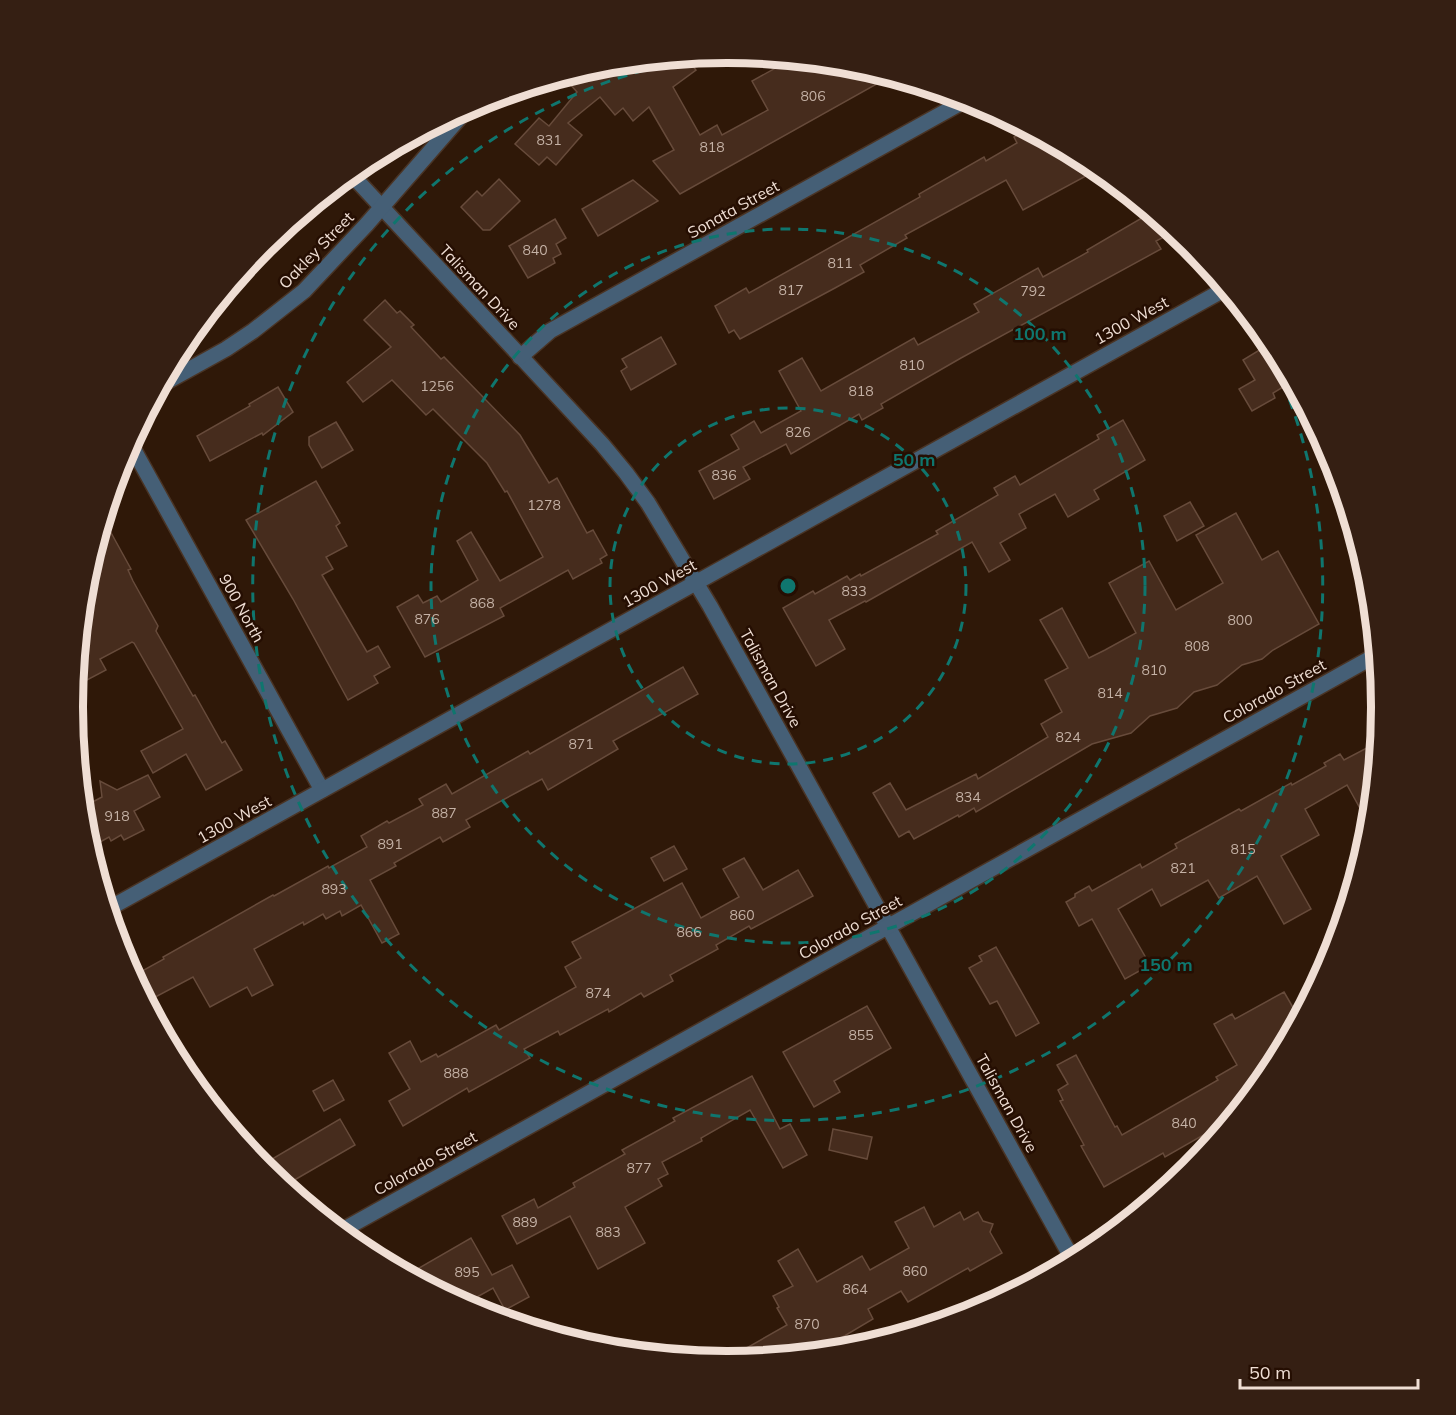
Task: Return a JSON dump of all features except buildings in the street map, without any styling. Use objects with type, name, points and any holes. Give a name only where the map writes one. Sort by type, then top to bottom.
[{"type":"street","name":"Sonata Street","points":[[520,357],[550,331],[957,105]]},
{"type":"street","name":"Oakley Street","points":[[175,377],[226,349],[279,312],[328,268],[454,124]]},
{"type":"street","name":"Talisman Drive","points":[[357,181],[602,444],[648,503],[710,606],[1069,1254]]},
{"type":"street","name":"1300 West","points":[[115,905],[1220,292]]},
{"type":"street","name":"900 North","points":[[136,455],[322,790]]},
{"type":"street","name":"Colorado Street","points":[[348,1227],[1370,658]]}]
